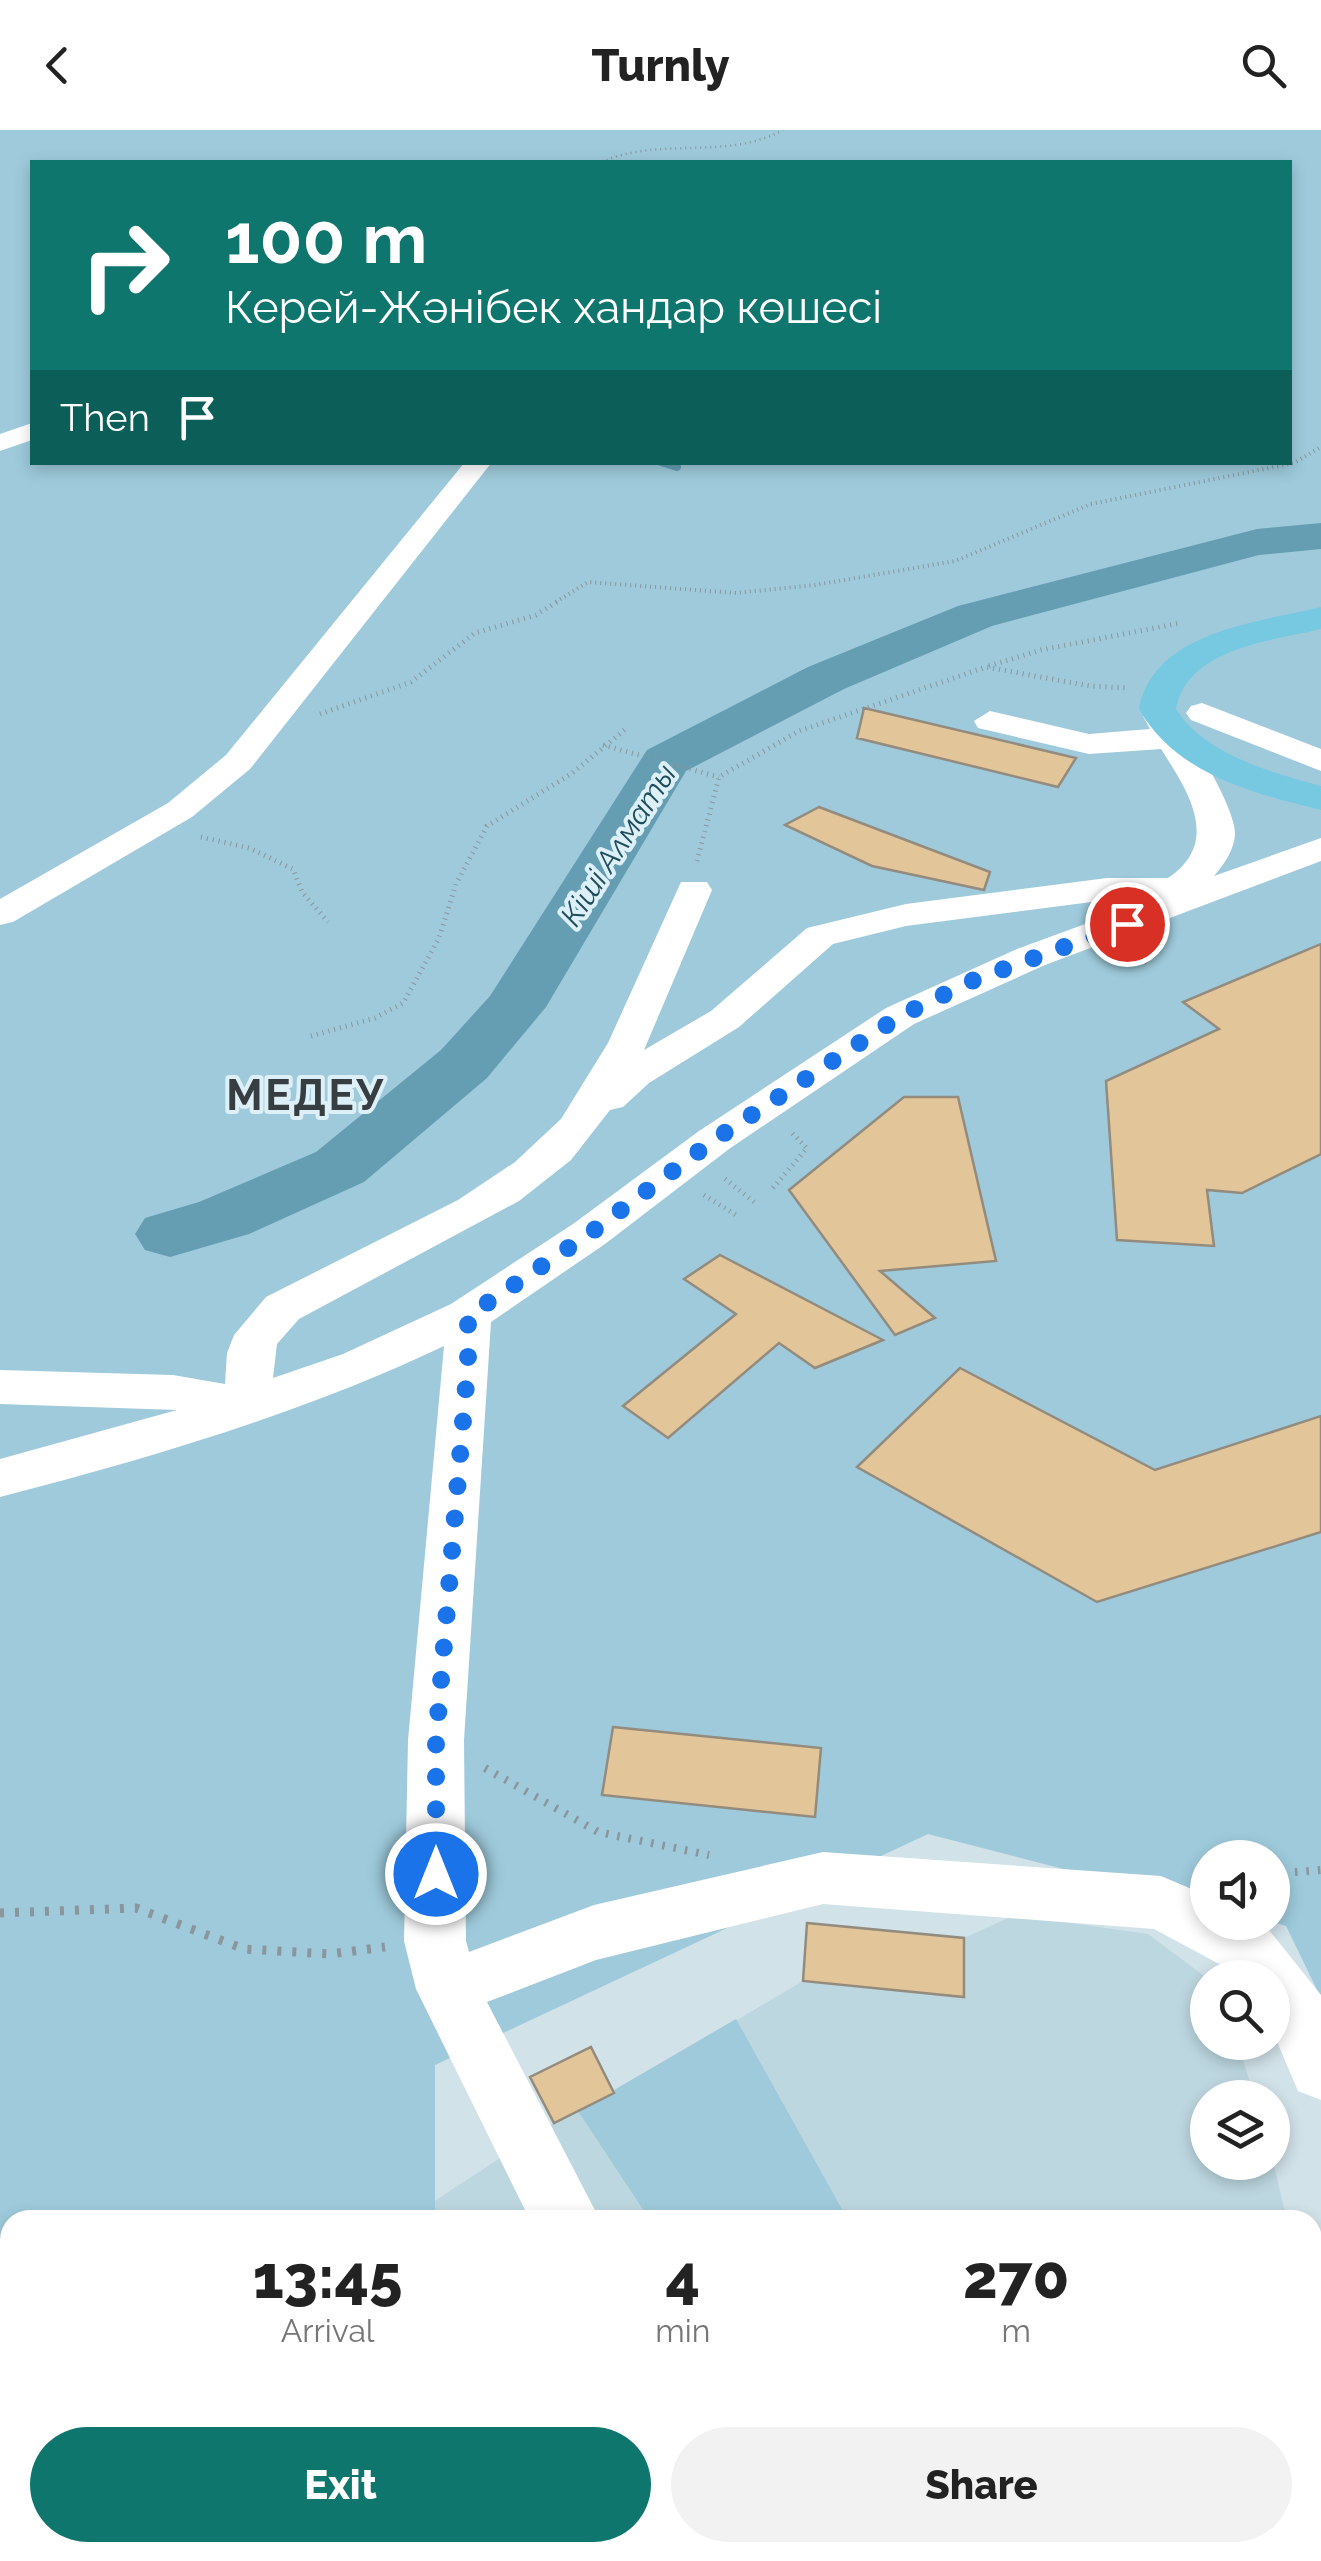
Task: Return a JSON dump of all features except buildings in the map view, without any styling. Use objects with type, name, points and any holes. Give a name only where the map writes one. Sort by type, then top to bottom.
[{"type":"main road","points":[[1321,618],[1206,650],[1169,676],[1162,715],[1179,738],[1220,766],[1254,780],[1321,798]]},
{"type":"street","points":[[0,443],[30,432]]},
{"type":"street","points":[[0,914],[180,810],[238,762],[476,465]]},
{"type":"street","points":[[1202,714],[1321,760]]},
{"type":"street","points":[[990,721],[1089,744],[1162,715],[1215,806],[1218,832],[1211,855],[1181,889],[1106,950]]},
{"type":"street","points":[[0,1478],[87,1456],[250,1405],[360,1366],[468,1316],[709,1190],[900,1016],[974,980],[1106,950],[1321,849]]},
{"type":"street","points":[[1166,852],[1186,858],[1211,855]]},
{"type":"street","points":[[250,1405],[250,1350],[265,1324],[294,1302],[418,1240],[538,1167],[634,1074],[725,1019],[820,936],[906,915],[1032,898],[1108,890],[1181,889]]},
{"type":"street","points":[[576,1128],[627,1046],[694,890]]},
{"type":"street","points":[[468,1316],[468,1362],[436,1740],[441,1965],[561,2210]]},
{"type":"street","points":[[0,1387],[51,1392],[173,1392],[250,1405]]},
{"type":"street","points":[[0,1406],[186,1425]]},
{"type":"street","points":[[0,1454],[87,1456]]},
{"type":"street","points":[[441,1965],[594,1934],[823,1878],[1162,1903],[1243,1946],[1255,1960]]},
{"type":"street","points":[[1290,2003],[1321,2070]]},
{"type":"path","points":[[605,160],[635,148],[746,142],[782,130]]},
{"type":"path","points":[[1292,464],[1321,447]]},
{"type":"path","points":[[316,714],[411,682],[475,633],[536,615],[588,582],[736,594],[815,586],[954,561],[1091,504],[1289,465]]},
{"type":"path","points":[[602,744],[718,777],[798,731],[986,667],[1040,650],[1194,621]]},
{"type":"path","points":[[986,667],[1090,686],[1162,715]]},
{"type":"path","points":[[311,1036],[375,1018],[404,1003],[439,938],[456,884],[487,826],[572,774],[602,744],[627,728]]},
{"type":"path","points":[[700,834],[708,822],[718,777]]},
{"type":"path","points":[[194,835],[249,848],[293,869],[302,892],[328,922]]},
{"type":"path","points":[[1136,955],[1155,947]]},
{"type":"path","points":[[1106,950],[1136,955],[1147,964]]},
{"type":"path","points":[[777,1142],[807,1121]]},
{"type":"path","points":[[774,1188],[807,1148],[791,1132]]},
{"type":"path","points":[[709,1190],[754,1202]]},
{"type":"path","points":[[436,1740],[598,1832],[715,1856]]},
{"type":"path","points":[[1290,1873],[1321,1870]]},
{"type":"path","points":[[0,1914],[136,1908],[244,1949],[441,1965]]},
{"type":"shaded area","points":[[0,130],[1321,130],[1321,1998],[1290,1934],[1290,1840],[1190,1840],[1190,1902],[928,1834],[435,2065],[435,2210],[0,2210]]},
{"type":"shaded area","points":[[1015,1915],[1148,1934],[1190,1965],[1190,2060],[1243,2060],[1249,2080],[1190,2080],[1190,2180],[1277,2180],[1285,2210],[429,2210],[427,2206],[552,2124],[614,2093],[803,1981],[963,1997],[964,1938]]},
{"type":"shaded area","points":[[736,2019],[842,2210],[643,2210],[578,2111]]},
{"type":"waterway","points":[[671,465],[677,467]]},
{"type":"waterway","name":"Кіші Алматы","points":[[170,1234],[224,1218],[340,1167],[464,1064],[515,1007],[666,761],[826,678],[975,616],[1257,542],[1321,536]]},
{"type":"district","name":"МЕДЕУ","points":[[306,1095]]},
{"type":"route","points":[[436,1874],[436,1740],[468,1362],[468,1316],[589,1234],[714,1140],[900,1016],[974,980],[1127,924]]}]
